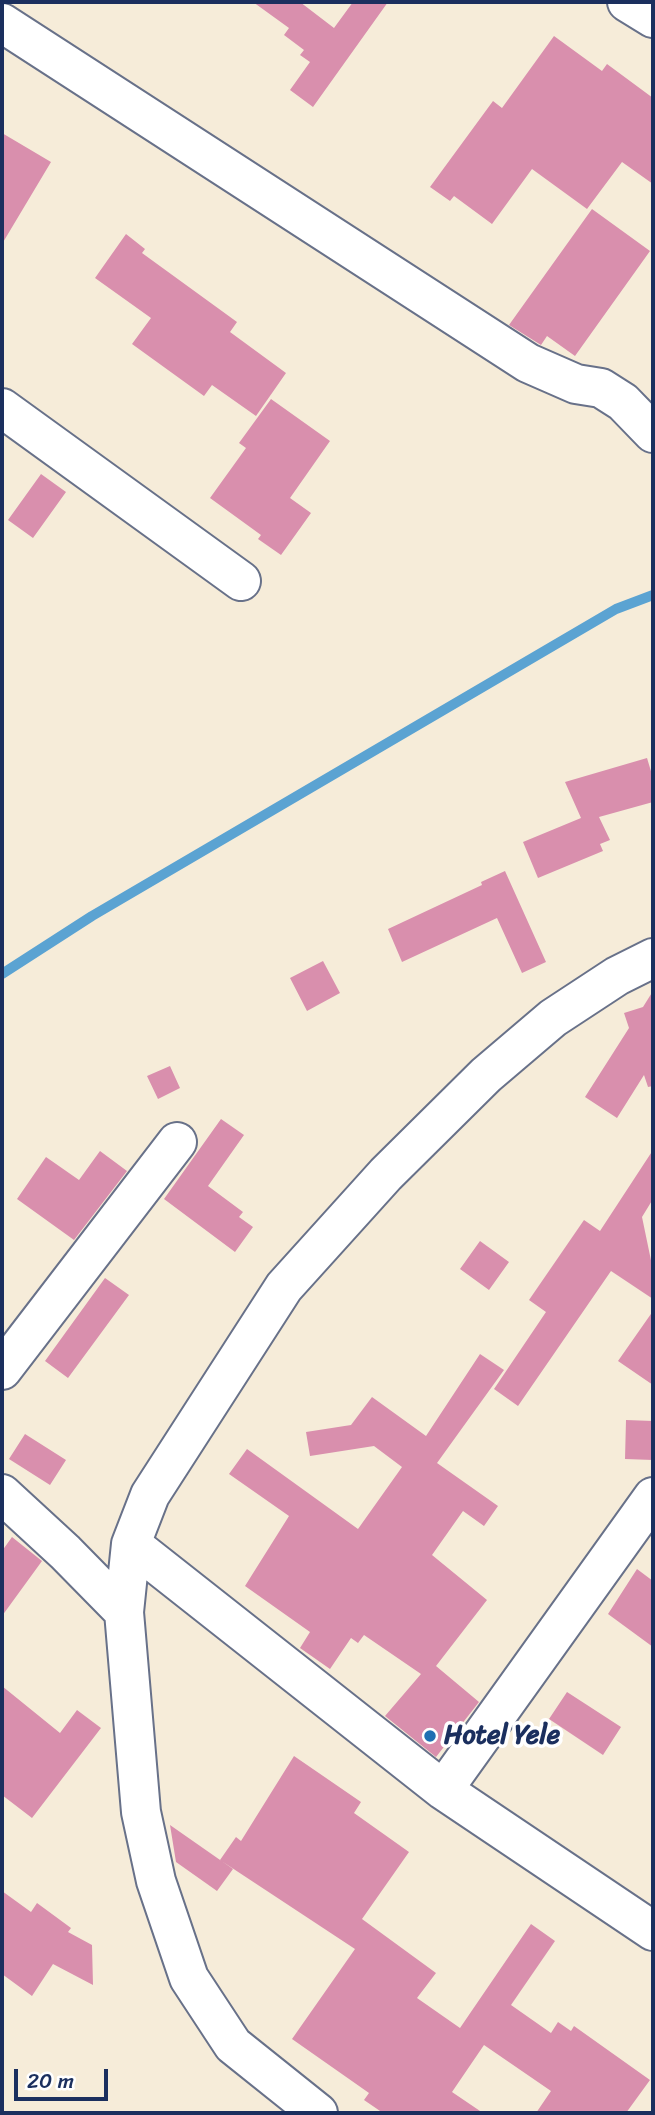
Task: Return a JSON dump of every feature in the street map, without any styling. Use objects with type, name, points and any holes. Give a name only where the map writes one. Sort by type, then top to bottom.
[{"type":"street","points":[[627,2],[653,18]]},
{"type":"street","points":[[2,23],[528,363],[576,384],[601,388],[623,402],[653,433]]},
{"type":"street","points":[[2,408],[241,581]]},
{"type":"street","points":[[318,2113],[233,2045],[189,1978],[156,1881],[142,1812],[124,1612],[131,1544],[150,1495],[284,1286],[386,1174],[496,1067],[554,1018],[617,976],[653,958]]},
{"type":"street","points":[[2,1370],[177,1142]]},
{"type":"street","points":[[2,1494],[65,1552],[124,1612]]},
{"type":"street","points":[[443,1790],[653,1497]]},
{"type":"street","points":[[131,1544],[443,1790],[653,1931]]},
{"type":"building","points":[[253,2],[300,2],[334,28],[353,2],[388,2],[313,107],[290,90],[310,62],[300,55],[304,50],[284,35],[289,28]]},
{"type":"building","points":[[554,36],[602,71],[607,64],[653,98],[653,184],[622,162],[587,209],[532,169],[492,224],[454,196],[450,201],[430,187],[493,101],[502,108]]},
{"type":"building","points":[[2,133],[51,162],[2,244]]},
{"type":"building","points":[[592,209],[650,251],[575,356],[547,336],[541,345],[509,325]]},
{"type":"building","points":[[126,234],[145,249],[142,253],[237,322],[230,332],[286,373],[256,416],[212,385],[204,396],[132,344],[151,318],[95,278]]},
{"type":"building","points":[[271,399],[330,441],[290,498],[311,513],[281,555],[258,539],[261,535],[210,498],[246,448],[239,443]]},
{"type":"building","points":[[41,474],[66,492],[33,538],[8,520]]},
{"type":"building","points":[[647,758],[653,778],[653,802],[599,817],[610,840],[600,844],[603,851],[538,878],[523,842],[581,818],[565,782]]},
{"type":"building","points":[[505,871],[546,962],[522,973],[497,918],[402,962],[388,929],[482,885],[481,882]]},
{"type":"building","points":[[323,961],[340,993],[307,1011],[290,978]]},
{"type":"building","points":[[653,991],[653,1086],[648,1087],[644,1075],[617,1118],[585,1097],[629,1028],[624,1013],[643,1007]]},
{"type":"building","points":[[170,1066],[180,1088],[158,1099],[147,1076]]},
{"type":"building","points":[[221,1119],[244,1135],[208,1186],[243,1212],[239,1217],[253,1227],[235,1252],[164,1199]]},
{"type":"building","points":[[653,1150],[653,1199],[642,1217],[653,1270],[653,1299],[611,1271],[518,1406],[494,1389],[546,1312],[529,1300],[584,1220],[600,1231]]},
{"type":"building","points":[[100,1151],[127,1171],[74,1240],[17,1199],[46,1157],[79,1180]]},
{"type":"building","points":[[480,1241],[509,1262],[489,1290],[460,1269]]},
{"type":"building","points":[[105,1278],[129,1295],[68,1378],[45,1361]]},
{"type":"building","points":[[653,1311],[653,1385],[618,1361]]},
{"type":"building","points":[[480,1354],[504,1370],[437,1463],[498,1506],[484,1526],[463,1511],[432,1555],[487,1600],[436,1666],[479,1702],[436,1757],[385,1716],[421,1674],[364,1635],[358,1643],[351,1638],[330,1669],[300,1648],[310,1632],[245,1586],[289,1516],[229,1474],[247,1449],[358,1529],[402,1467],[374,1446],[310,1456],[306,1432],[351,1425],[372,1397],[426,1436]]},
{"type":"building","points":[[626,1420],[653,1421],[653,1460],[625,1459]]},
{"type":"building","points":[[25,1434],[66,1460],[50,1485],[9,1459]]},
{"type":"building","points":[[12,1537],[42,1561],[2,1616],[2,1551]]},
{"type":"building","points":[[637,1569],[653,1581],[653,1647],[608,1614]]},
{"type":"building","points":[[2,1686],[60,1733],[77,1710],[101,1728],[32,1818],[2,1795]]},
{"type":"building","points":[[567,1692],[621,1727],[603,1755],[549,1719]]},
{"type":"building","points":[[294,1756],[361,1802],[354,1813],[409,1852],[362,1919],[436,1973],[417,1998],[460,2028],[531,1924],[555,1941],[511,2005],[551,2033],[558,2022],[571,2031],[574,2026],[650,2080],[626,2113],[536,2113],[551,2091],[484,2045],[452,2092],[483,2113],[383,2113],[364,2100],[369,2093],[292,2039],[355,1949],[220,1860],[236,1837],[241,1841]]},
{"type":"building","points":[[170,1825],[233,1869],[217,1891],[176,1862]]},
{"type":"building","points":[[2,1891],[31,1912],[37,1903],[71,1928],[68,1932],[92,1945],[93,1985],[53,1964],[32,1996],[2,1974]]},
{"type":"waterway","points":[[2,974],[92,916],[616,609],[653,595]]},
{"type":"place","name":"Hotel Yele","points":[[430,1736]]}]
